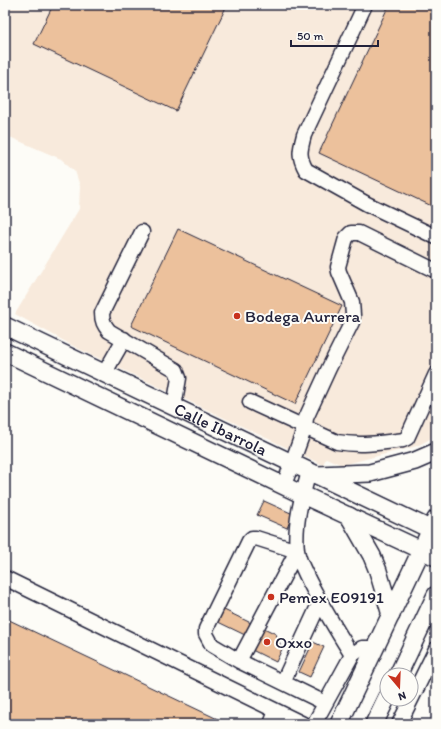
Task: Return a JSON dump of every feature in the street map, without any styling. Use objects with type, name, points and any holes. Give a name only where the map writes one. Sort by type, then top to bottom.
[{"type":"main road","name":"Calle Ibarrola","points":[[5,326],[312,473],[434,527]]},
{"type":"main road","name":"Calle Ibarrola","points":[[5,352],[428,554]]},
{"type":"main road","points":[[312,473],[370,473],[415,461],[436,452]]},
{"type":"main road","points":[[349,516],[372,556],[391,615]]},
{"type":"main road","points":[[339,724],[391,615],[428,554],[434,527]]},
{"type":"main road","points":[[402,667],[436,595]]},
{"type":"main road","points":[[374,724],[382,707]]},
{"type":"street","points":[[365,5],[304,135],[300,148],[301,161],[306,170],[436,237]]},
{"type":"street","points":[[142,232],[102,314],[102,318],[105,327],[109,331],[176,370],[179,378],[174,407]]},
{"type":"street","points":[[279,483],[304,423],[352,322],[352,302],[338,267],[346,238],[351,234],[359,233],[436,271]]},
{"type":"street","points":[[104,374],[124,340]]},
{"type":"street","points":[[250,402],[304,423],[337,442],[348,444],[367,444],[403,440],[407,438],[436,374]]},
{"type":"street","points":[[312,473],[302,495],[297,530],[297,551],[304,570],[320,602],[352,655]]},
{"type":"street","points":[[297,551],[252,538],[249,541],[206,629],[206,634],[212,645],[239,661],[325,703]]},
{"type":"street","points":[[239,661],[297,551]]},
{"type":"street","points":[[5,578],[303,724]]},
{"type":"street","points":[[282,682],[320,602]]},
{"type":"street","points":[[314,724],[352,655],[362,648],[375,648]]},
{"type":"street","points":[[399,724],[436,649]]},
{"type":"street","points":[[271,724],[276,711]]},
{"type":"shaded area","points":[[5,5],[436,5],[436,426],[430,439],[417,446],[342,465],[326,458],[323,465],[77,348],[15,314],[79,209],[80,186],[75,171],[61,159],[5,135]]},
{"type":"building","points":[[53,5],[227,5],[176,111],[34,44]]},
{"type":"building","points":[[389,5],[436,5],[436,208],[319,153]]},
{"type":"building","name":"Bodega Aurrera","points":[[178,229],[342,306],[295,404],[131,326]]},
{"type":"building","points":[[264,501],[293,514],[287,528],[257,515]]},
{"type":"building","points":[[222,609],[251,623],[245,635],[216,621]]},
{"type":"building","points":[[5,618],[228,724],[5,724]]},
{"type":"building","name":"Oxxo","points":[[262,627],[276,634],[282,649],[276,662],[252,650]]},
{"type":"building","points":[[313,642],[324,647],[310,677],[299,672]]},
{"type":"place","name":"Bodega Aurrera","points":[[237,316]]},
{"type":"place","name":"Pemex E09191","points":[[271,597]]},
{"type":"place","name":"Oxxo","points":[[267,642]]}]
